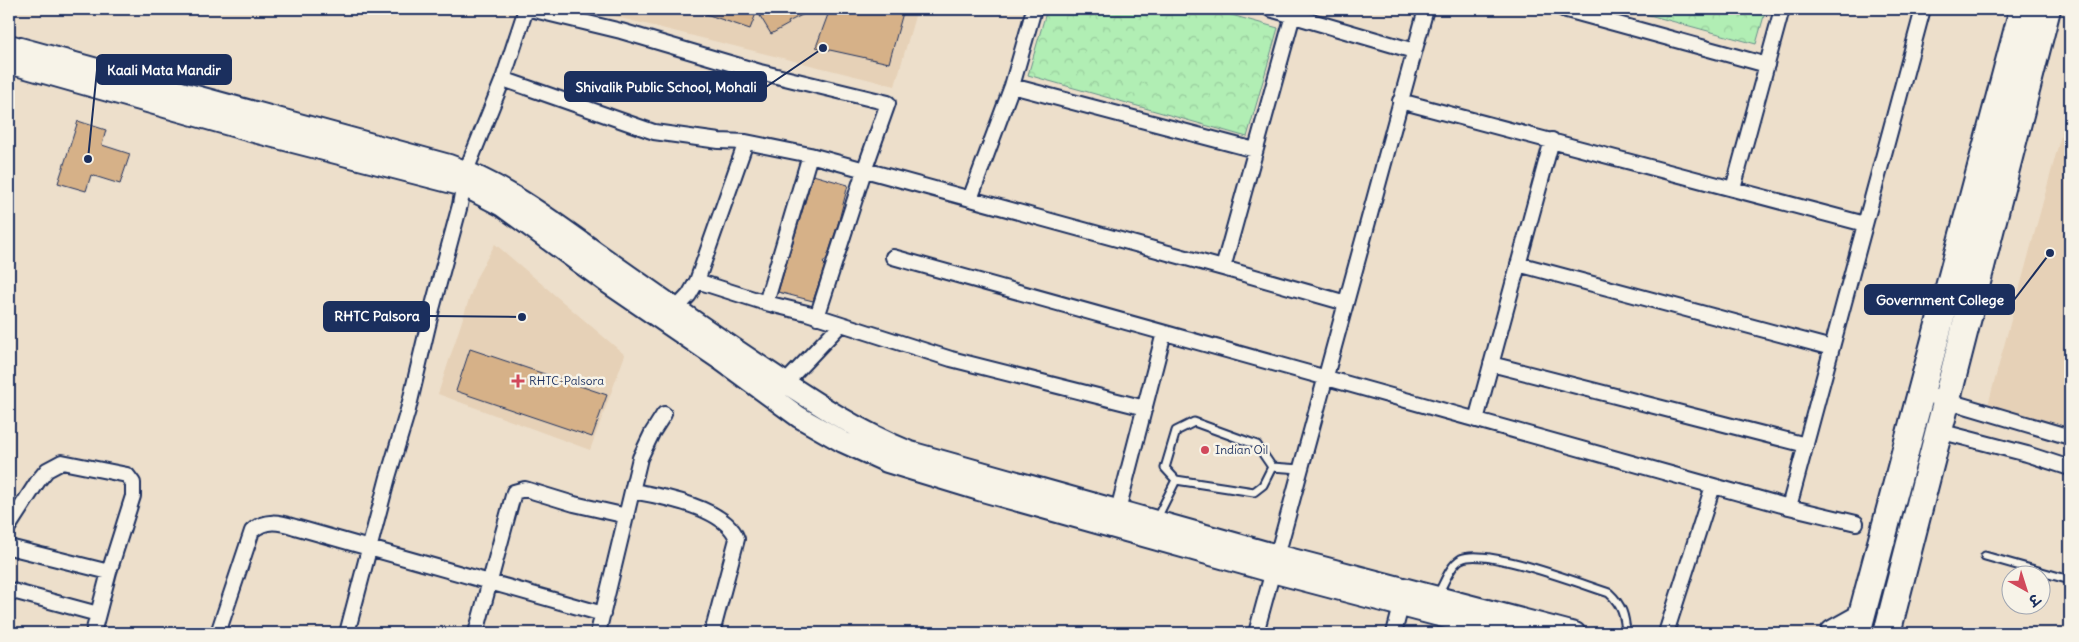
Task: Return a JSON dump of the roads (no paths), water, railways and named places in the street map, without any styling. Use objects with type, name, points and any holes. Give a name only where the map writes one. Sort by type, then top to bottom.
[{"type":"highway","points":[[1834,633],[1859,625],[2023,9]]},
{"type":"highway","points":[[1887,633],[2047,9]]},
{"type":"street","points":[[347,633],[410,402],[465,178],[503,80],[526,9]]},
{"type":"street","points":[[530,9],[621,31],[760,72],[888,103],[817,317]]},
{"type":"street","points":[[970,198],[1012,86],[1034,9]]},
{"type":"street","points":[[1270,9],[1414,51]]},
{"type":"street","points":[[1256,633],[1426,9]]},
{"type":"street","points":[[1563,9],[1584,12],[1767,66]]},
{"type":"street","points":[[1733,189],[1782,9]]},
{"type":"street","points":[[1789,507],[1922,9]]},
{"type":"street","points":[[1223,268],[1293,15]]},
{"type":"street","points":[[9,45],[465,178],[502,206],[671,317],[785,383],[854,427],[910,452],[1156,520],[1401,606],[1504,633]]},
{"type":"street","points":[[9,64],[254,132],[465,178]]},
{"type":"street","points":[[503,80],[654,132],[713,140],[746,142],[810,156],[970,198],[1346,303]]},
{"type":"street","points":[[1012,86],[1256,150]]},
{"type":"street","points":[[1400,101],[1865,224]]},
{"type":"street","points":[[1476,420],[1552,140]]},
{"type":"street","points":[[671,317],[689,295],[697,281],[746,142]]},
{"type":"street","points":[[766,303],[810,156]]},
{"type":"street","points":[[893,257],[1789,507],[1856,523]]},
{"type":"street","points":[[1518,264],[1832,348]]},
{"type":"street","points":[[697,281],[951,359],[1145,408]]},
{"type":"street","points":[[671,317],[721,360],[799,417],[842,442],[887,462],[979,490],[1274,563],[1437,597],[1575,633]]},
{"type":"street","points":[[785,383],[841,324]]},
{"type":"street","points":[[1118,510],[1164,333]]},
{"type":"street","points":[[1491,364],[1806,445]]},
{"type":"street","points":[[1921,393],[2070,437]]},
{"type":"street","points":[[598,633],[640,458],[664,414]]},
{"type":"street","points":[[1912,424],[2026,454],[2070,468]]},
{"type":"street","points":[[9,526],[38,481],[48,470],[62,462],[127,475],[133,483],[133,496],[108,572],[93,633]]},
{"type":"street","points":[[1666,633],[1713,486]]},
{"type":"street","points":[[476,633],[514,492],[525,489],[574,504],[627,516]]},
{"type":"street","points":[[632,491],[654,495],[713,514],[734,530],[737,538],[712,633]]},
{"type":"street","points":[[218,633],[252,531],[258,526],[270,522],[280,523],[603,614]]},
{"type":"street","points":[[9,547],[81,567],[108,572]]},
{"type":"street","points":[[9,590],[98,614]]},
{"type":"street","points":[[1394,633],[1401,606]]},
{"type":"lane","points":[[1194,422],[1257,445],[1272,467],[1263,485],[1254,492],[1176,480],[1165,468],[1176,431],[1194,422]]},
{"type":"lane","points":[[1272,467],[1300,469]]},
{"type":"lane","points":[[1156,520],[1176,480]]},
{"type":"lane","points":[[1985,556],[2070,580]]},
{"type":"lane","points":[[1437,597],[1455,564],[1462,559],[1470,557],[1512,561],[1609,593],[1617,600],[1623,611],[1626,633]]},
{"type":"place","name":"Shivalik Public School, Mohali","points":[[823,48]]},
{"type":"place","name":"Kaali Mata Mandir","points":[[88,159]]},
{"type":"place","name":"Government College","points":[[2050,253]]},
{"type":"place","name":"RHTC Palsora","points":[[522,317]]},
{"type":"place","name":"RHTC-Palsora","points":[[518,381]]},
{"type":"place","name":"Indian Oil","points":[[1205,450]]}]
